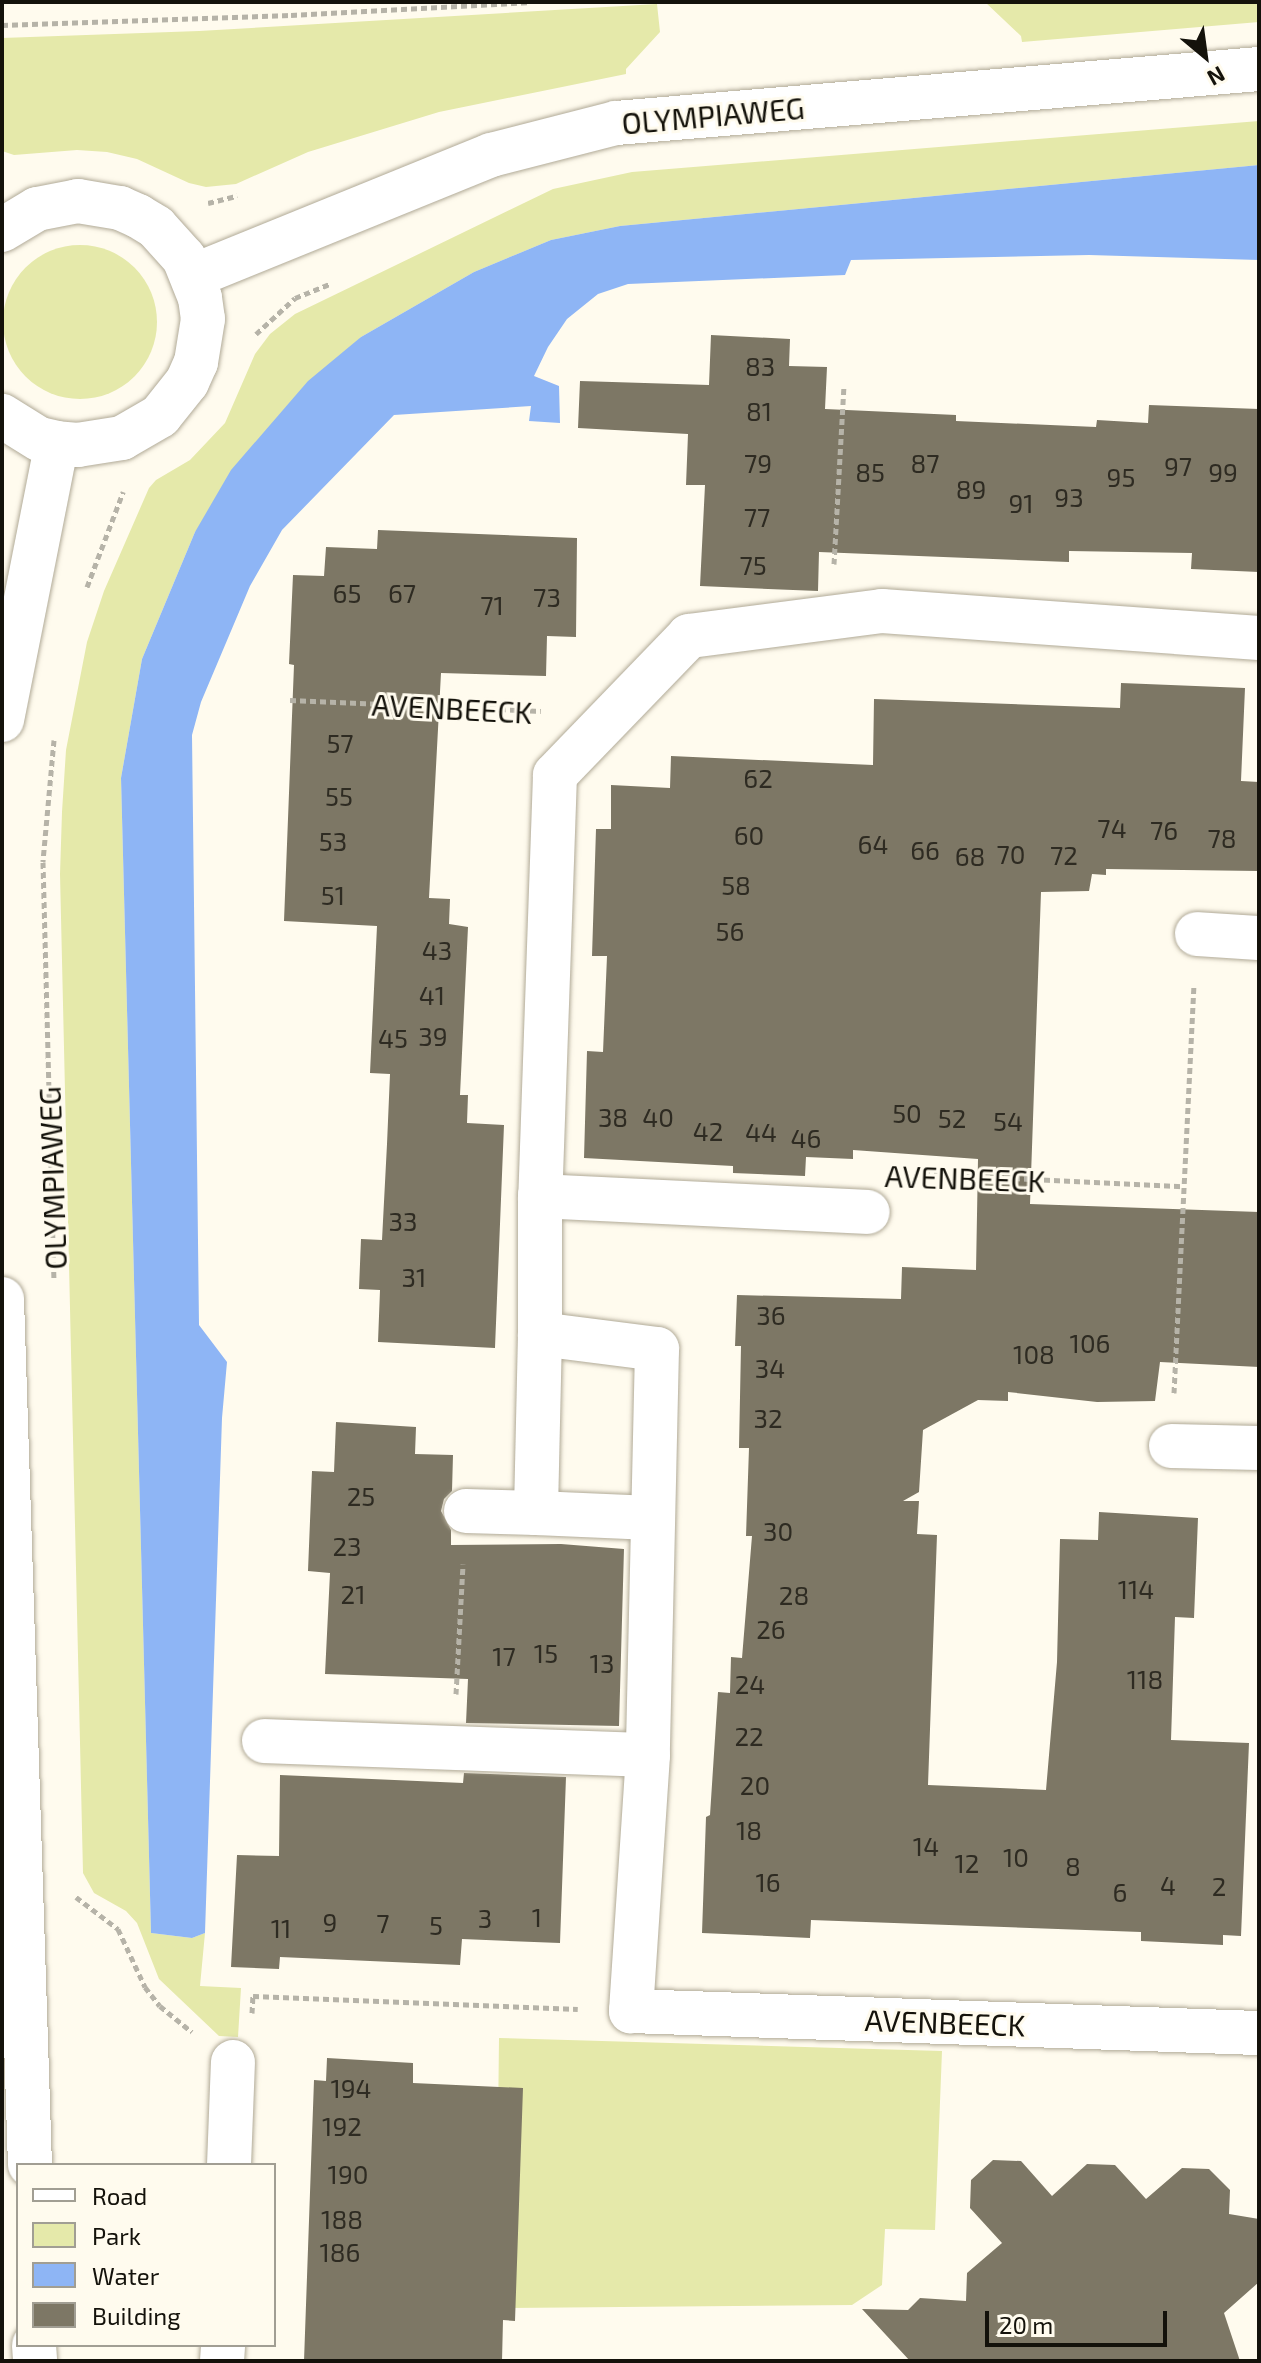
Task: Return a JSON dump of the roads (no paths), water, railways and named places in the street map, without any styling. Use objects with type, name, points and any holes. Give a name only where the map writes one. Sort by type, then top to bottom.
[{"type":"street","name":"OLYMPIAWEG","points":[[193,276],[491,155],[616,123],[1259,69]]},
{"type":"street","points":[[2,230],[18,218],[57,203],[78,201],[120,208],[156,227],[184,258],[193,276],[200,298],[201,341],[187,382],[174,400],[160,416],[122,438],[100,443],[57,443],[39,439],[2,416]]},
{"type":"street","points":[[2,720],[57,443]]},
{"type":"street","points":[[536,1513],[540,1196],[555,775],[689,636],[882,611],[1259,638]]},
{"type":"street","points":[[1197,934],[1259,938]]},
{"type":"street","name":"AVENBEECK","points":[[540,1196],[868,1212]]},
{"type":"street","points":[[2,1299],[30,2163]]},
{"type":"street","points":[[264,1741],[648,1755],[657,1349],[540,1334]]},
{"type":"street","points":[[1171,1446],[1259,1448]]},
{"type":"street","points":[[466,1511],[652,1518]]},
{"type":"street","name":"AVENBEECK","points":[[648,1755],[631,2011],[1259,2033]]},
{"type":"street","points":[[229,2163],[233,2062]]},
{"type":"water","points":[[1259,165],[1259,260],[1089,255],[851,260],[845,275],[628,284],[598,294],[567,319],[548,347],[534,376],[559,386],[560,423],[529,421],[531,406],[394,415],[282,530],[250,586],[201,702],[192,735],[199,1325],[227,1362],[222,1418],[205,1933],[192,1938],[151,1933],[121,778],[142,659],[195,532],[231,470],[308,381],[361,337],[474,272],[551,240],[620,226]]}]
